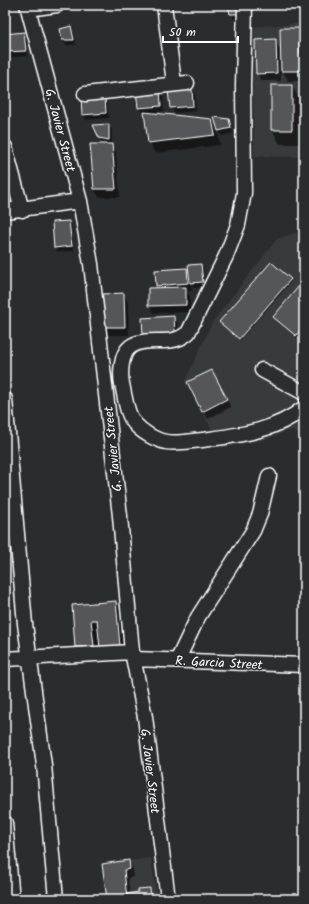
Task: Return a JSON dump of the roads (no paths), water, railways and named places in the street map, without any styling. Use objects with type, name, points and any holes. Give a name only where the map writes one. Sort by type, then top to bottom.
[{"type":"street","points":[[28,7],[57,5]]},
{"type":"street","points":[[85,94],[181,83],[164,5]]},
{"type":"street","points":[[245,5],[243,85],[244,193],[238,225],[226,256],[188,333],[177,339],[135,344],[125,354],[122,380],[129,413],[134,423],[142,430],[165,442],[215,438],[265,430],[289,419],[304,408]]},
{"type":"street","name":"G. Javier Street","points":[[28,7],[80,201],[91,264],[120,516],[133,655],[145,717],[168,899]]},
{"type":"street","points":[[5,147],[22,210]]},
{"type":"street","points":[[5,211],[22,210],[80,201]]},
{"type":"street","points":[[262,370],[304,393]]},
{"type":"street","points":[[5,399],[25,624],[44,765],[56,899]]},
{"type":"street","points":[[178,659],[198,618],[253,531],[260,514],[269,476]]},
{"type":"street","name":"R. Garcia Street","points":[[5,659],[133,655],[236,664],[304,665]]},
{"type":"street","points":[[5,824],[12,899]]}]
